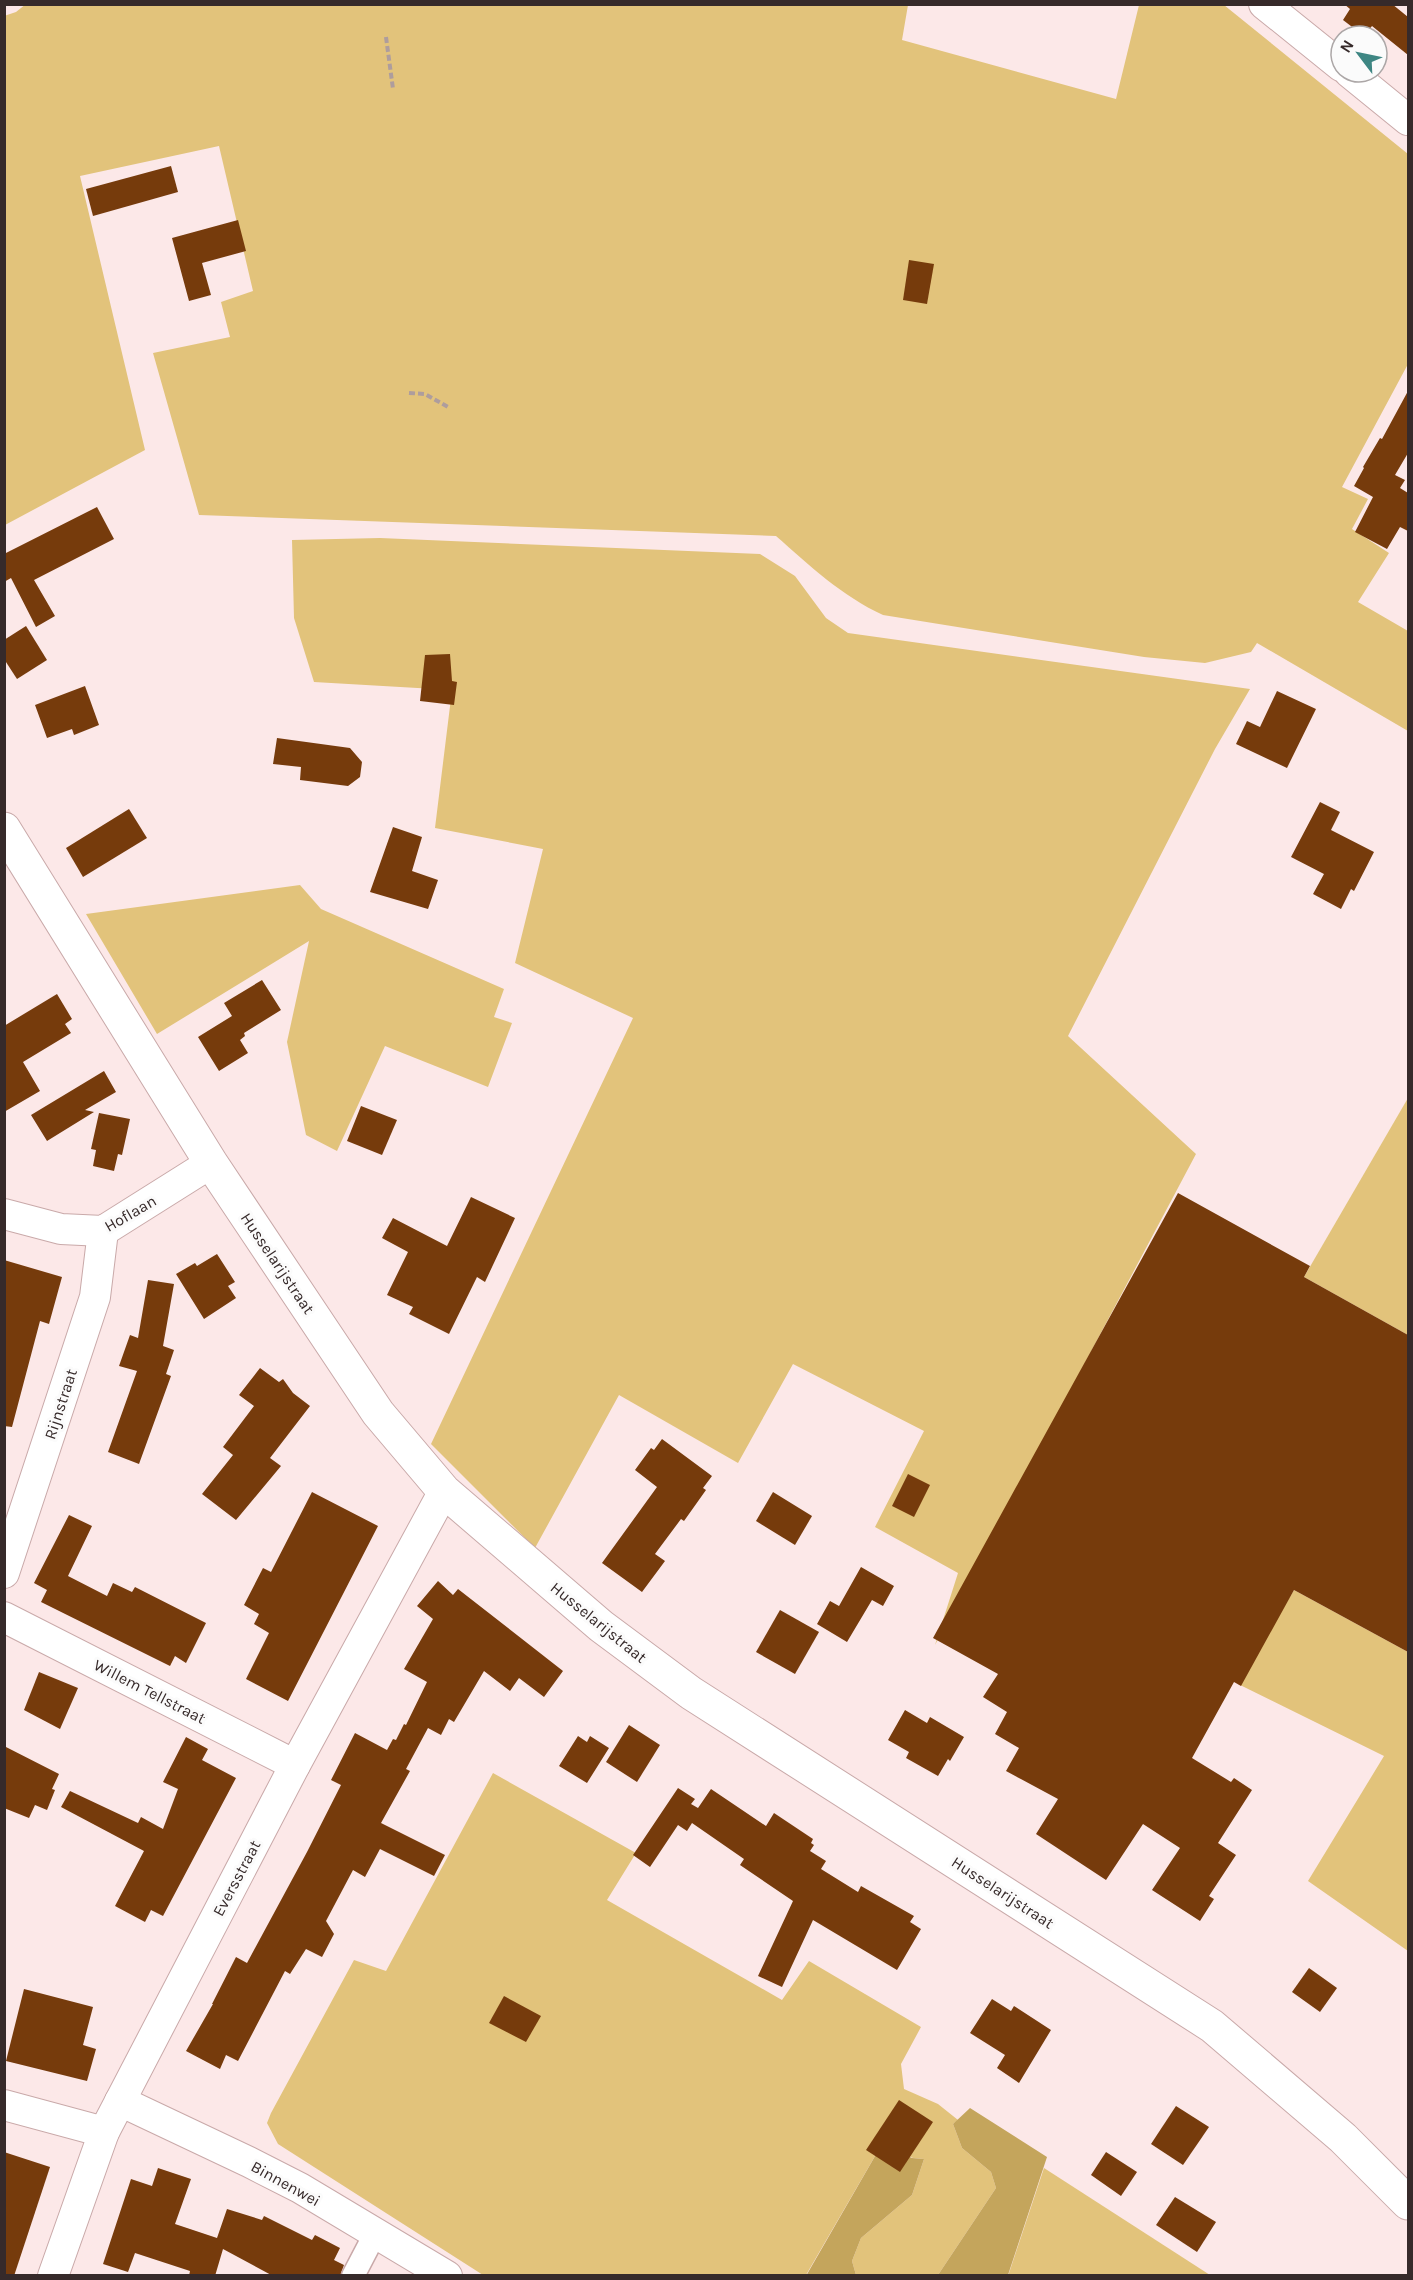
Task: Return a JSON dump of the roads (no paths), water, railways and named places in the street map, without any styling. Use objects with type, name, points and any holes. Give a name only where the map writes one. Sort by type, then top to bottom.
[{"type":"street","points":[[1275,8],[1329,55]]},
{"type":"street","points":[[1364,84],[1408,120]]},
{"type":"street","name":"Husselarijstraat","points":[[4,829],[212,1163],[378,1413],[444,1491],[601,1626],[690,1693],[1212,2026],[1343,2138],[1408,2203]]},
{"type":"street","name":"Hoflaan","points":[[4,1214],[61,1228],[103,1231],[212,1163]]},
{"type":"street","name":"Rijnstraat","points":[[4,1573],[95,1297],[103,1231]]},
{"type":"street","name":"Eversstraat","points":[[53,2276],[104,2132],[295,1765],[444,1491]]},
{"type":"street","name":"Willem Tellstraat","points":[[4,1617],[295,1765]]},
{"type":"street","name":"Binnenwei","points":[[120,2101],[300,2188],[447,2276]]},
{"type":"street","points":[[4,2105],[104,2132]]},
{"type":"street","points":[[353,2276],[376,2232]]}]
